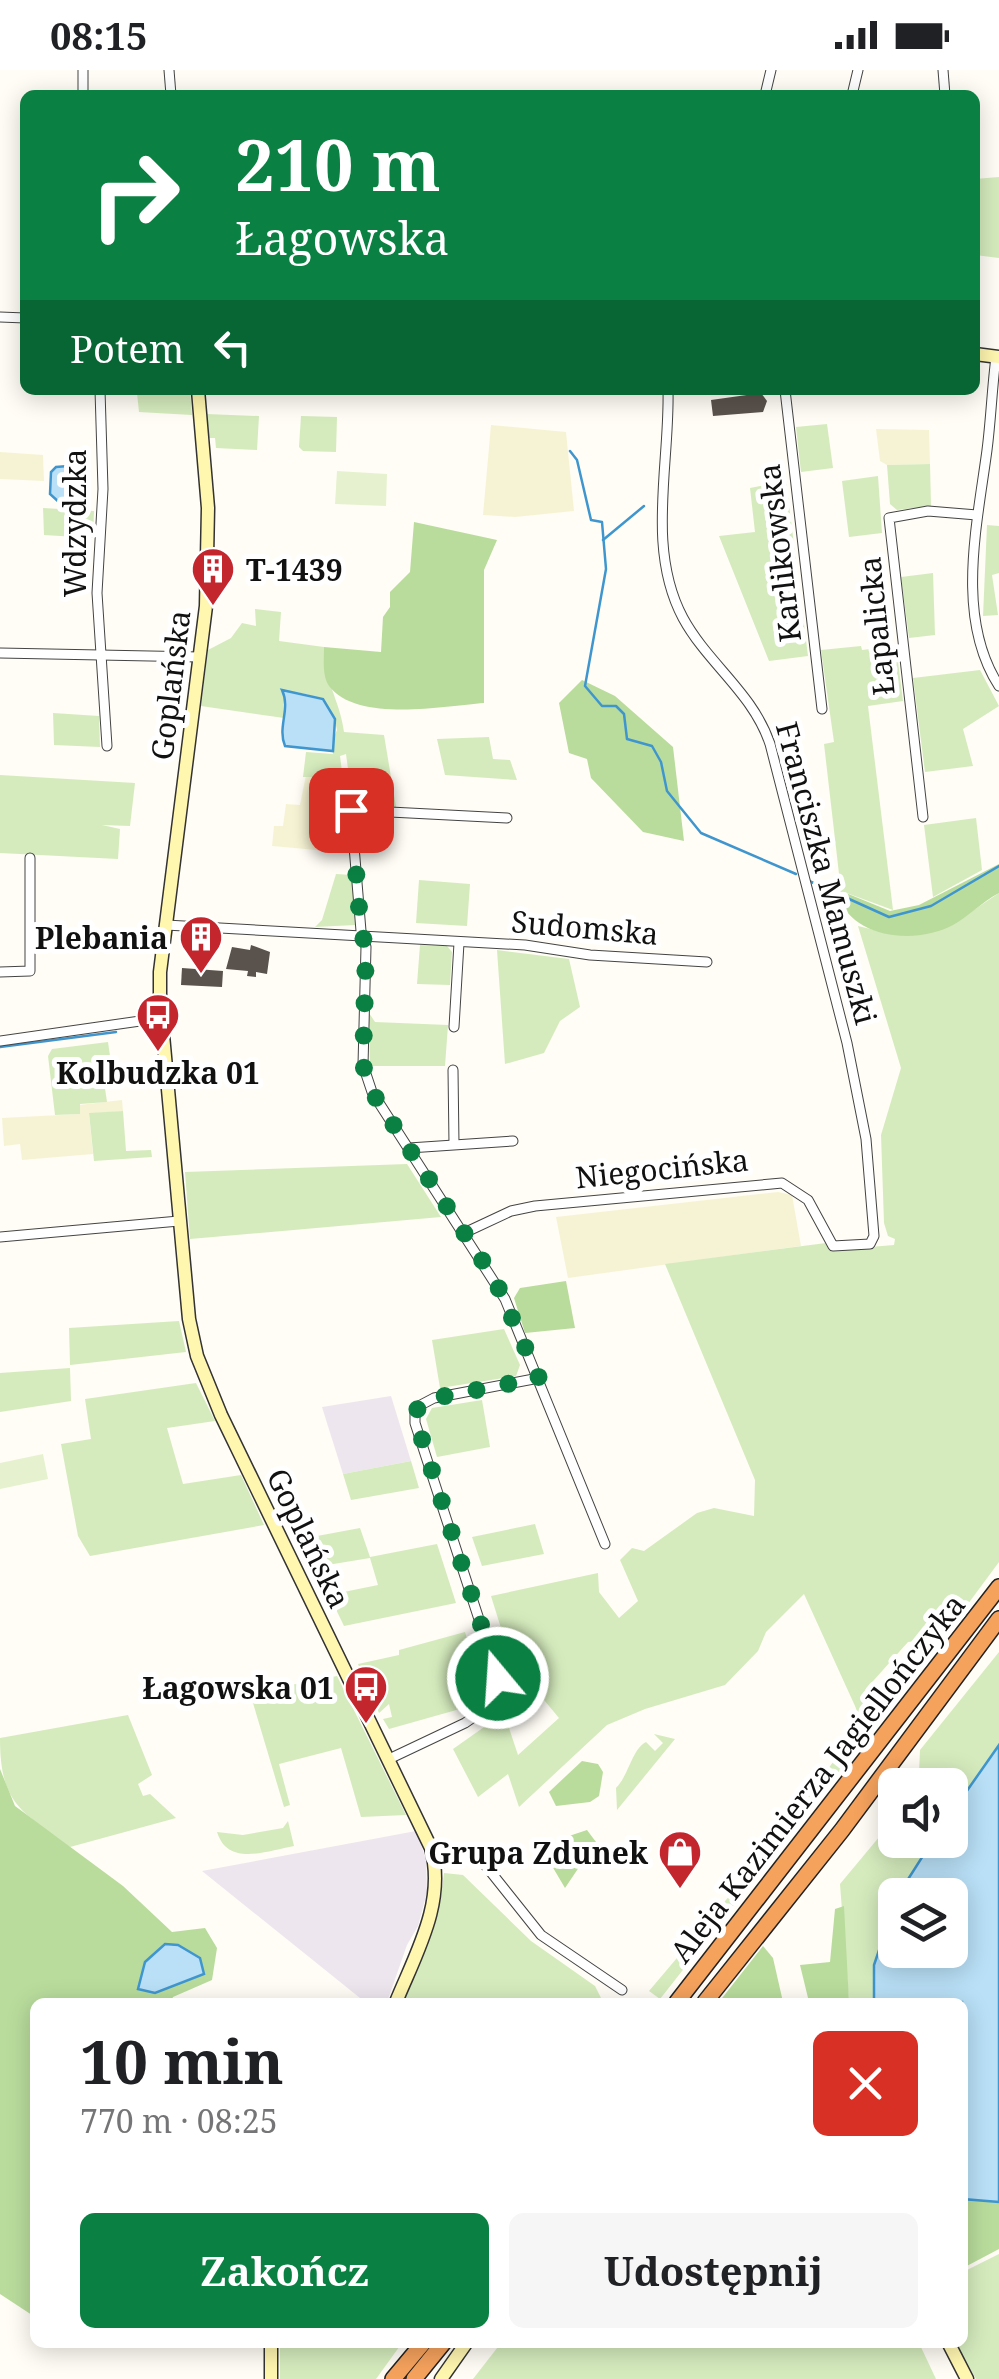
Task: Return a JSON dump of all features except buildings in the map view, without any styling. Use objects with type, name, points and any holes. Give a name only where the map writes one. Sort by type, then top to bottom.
[{"type":"highway","name":"Aleja Kazimierza Jagiellończyka","points":[[680,1998],[999,1588]]},
{"type":"highway","name":"Aleja Kazimierza Jagiellończyka","points":[[708,1998],[842,1830],[999,1619]]},
{"type":"highway","points":[[393,2379],[419,2348]]},
{"type":"highway","points":[[414,2379],[439,2348]]},
{"type":"street","points":[[997,357],[977,515],[973,604],[979,644],[999,686]]},
{"type":"street","name":"Wdzydzka","points":[[100,395],[103,489],[97,593],[107,746]]},
{"type":"street","name":"Goplańska","points":[[198,395],[208,508],[200,657],[160,972],[188,1318],[202,1370],[422,1825],[436,1866]]},
{"type":"street","name":"Franciszka Mamuszki","points":[[668,395],[661,544],[683,618],[757,710],[764,725],[850,1059],[866,1139],[874,1236],[870,1244],[838,1248]]},
{"type":"street","name":"Karlikowska","points":[[787,395],[822,709]]},
{"type":"street","name":"Łapalicka","points":[[923,817],[889,518],[928,511],[977,515]]},
{"type":"street","points":[[0,653],[200,657]]},
{"type":"street","points":[[507,818],[351,810],[366,947],[363,1065],[372,1092],[500,1290],[605,1544]]},
{"type":"street","points":[[0,972],[30,971],[30,858]]},
{"type":"street","name":"Sudomska","points":[[166,925],[553,947],[590,954],[706,962]]},
{"type":"street","points":[[454,1027],[459,943]]},
{"type":"street","points":[[0,1041],[162,1018]]},
{"type":"street","points":[[453,1070],[454,1144]]},
{"type":"street","points":[[408,1148],[513,1141]]},
{"type":"street","name":"Niegocińska","points":[[464,1233],[510,1210],[535,1206],[782,1183],[808,1200],[838,1248]]},
{"type":"street","points":[[0,1237],[179,1220]]},
{"type":"street","points":[[389,1759],[465,1723],[504,1696],[415,1423],[415,1408],[434,1398],[539,1378]]},
{"type":"street","points":[[398,1998],[432,1910],[436,1866],[470,1855],[482,1861],[541,1935],[622,1990]]},
{"type":"street","points":[[271,2379],[272,2348]]},
{"type":"street","points":[[441,2379],[463,2348]]},
{"type":"street","points":[[951,2348],[967,2379]]},
{"type":"shaded area","points":[[491,425],[566,432],[574,511],[515,517],[483,515]]},
{"type":"shaded area","points":[[876,429],[929,430],[930,464],[887,465],[880,461]]},
{"type":"shaded area","points":[[0,452],[43,455],[44,481],[0,479]]},
{"type":"shaded area","points":[[306,775],[313,776],[346,809],[350,853],[272,846],[274,826],[283,826],[286,804],[300,805]]},
{"type":"shaded area","points":[[122,1100],[123,1111],[89,1114],[93,1154],[22,1160],[20,1144],[4,1146],[2,1118],[80,1114],[79,1105]]},
{"type":"shaded area","points":[[778,1192],[792,1195],[801,1246],[568,1278],[556,1217]]},
{"type":"shaded area","points":[[391,1396],[411,1461],[343,1474],[322,1407]]},
{"type":"shaded area","points":[[416,1831],[426,1859],[427,1892],[418,1926],[388,1998],[360,1998],[202,1871]]},
{"type":"green space","points":[[999,177],[999,258],[980,256],[980,179]]},
{"type":"green space","points":[[137,395],[190,395],[192,415],[139,412]]},
{"type":"green space","points":[[206,414],[259,416],[257,450],[216,448],[215,438],[209,438]]},
{"type":"green space","points":[[301,416],[337,417],[336,452],[303,451],[299,447]]},
{"type":"green space","points":[[827,424],[833,468],[801,472],[796,427]]},
{"type":"green space","points":[[930,464],[931,506],[897,510],[890,504],[887,465]]},
{"type":"green space","points":[[337,471],[387,474],[386,506],[335,504]]},
{"type":"green space","points":[[878,476],[882,533],[849,537],[842,481]]},
{"type":"green space","points":[[786,481],[808,656],[769,661],[719,536],[755,532],[750,488]]},
{"type":"green space","points":[[43,508],[94,511],[93,538],[44,535]]},
{"type":"green space","points":[[414,522],[497,540],[484,570],[484,703],[425,709],[380,708],[342,697],[327,682],[324,647],[381,652],[383,617],[390,607],[390,592],[410,572]]},
{"type":"green space","points":[[987,525],[999,526],[999,573],[992,575],[998,615],[983,616]]},
{"type":"green space","points":[[933,573],[935,635],[909,638],[901,577]]},
{"type":"green space","points":[[255,609],[281,612],[279,641],[324,647],[326,669],[344,732],[384,735],[396,807],[359,804],[352,799],[346,754],[340,756],[348,820],[345,809],[311,806],[313,777],[303,777],[306,752],[333,754],[331,744],[337,730],[331,711],[319,699],[283,691],[284,718],[201,706],[208,650],[231,638],[242,623],[256,626]]},
{"type":"green space","points":[[861,646],[862,650],[896,646],[903,701],[868,706],[893,910],[841,891],[824,744],[834,742],[821,650]]},
{"type":"green space","points":[[980,670],[999,706],[963,729],[973,766],[925,772],[913,678]]},
{"type":"green space","points":[[582,680],[615,696],[673,747],[684,841],[643,832],[591,778],[587,759],[569,753],[559,703]]},
{"type":"green space","points":[[53,713],[99,716],[100,747],[54,745]]},
{"type":"green space","points":[[489,737],[493,759],[510,760],[517,780],[445,775],[437,739]]},
{"type":"green space","points":[[0,775],[135,783],[130,826],[102,825],[120,829],[118,859],[0,853]]},
{"type":"green space","points":[[976,818],[982,870],[933,897],[924,825]]},
{"type":"green space","points":[[999,864],[999,893],[953,925],[921,935],[886,934],[870,929],[845,909],[838,894],[841,891],[890,911],[919,905]]},
{"type":"green space","points":[[336,874],[352,875],[355,925],[315,927],[322,920]]},
{"type":"green space","points":[[419,880],[470,884],[467,926],[416,923]]},
{"type":"green space","points":[[999,893],[999,1562],[936,1647],[924,1640],[908,1642],[865,1690],[865,1705],[879,1721],[659,1998],[649,1991],[786,1829],[861,1722],[855,1706],[804,1594],[766,1632],[758,1651],[725,1685],[607,1725],[519,1807],[508,1774],[478,1797],[453,1749],[504,1713],[518,1755],[559,1718],[534,1688],[541,1681],[521,1659],[510,1657],[491,1596],[598,1573],[599,1592],[619,1618],[638,1601],[620,1560],[632,1548],[644,1551],[697,1513],[714,1508],[754,1516],[755,1480],[665,1264],[826,1243],[834,1250],[894,1245],[895,1239],[888,1236],[884,1223],[881,1135],[901,1068],[858,926],[887,933],[953,924]]},
{"type":"green space","points":[[420,945],[447,946],[452,952],[450,985],[417,984]]},
{"type":"green space","points":[[497,950],[569,959],[580,1007],[560,1021],[544,1053],[505,1064]]},
{"type":"green space","points":[[369,1013],[375,1022],[448,1025],[445,1066],[370,1066]]},
{"type":"green space","points":[[108,1042],[111,1063],[103,1075],[107,1102],[80,1104],[80,1114],[55,1115],[48,1056],[52,1049]]},
{"type":"green space","points":[[123,1111],[126,1151],[151,1150],[152,1157],[94,1161],[89,1113]]},
{"type":"green space","points":[[407,1164],[441,1217],[190,1239],[185,1172]]},
{"type":"green space","points":[[566,1281],[575,1328],[525,1333],[514,1298],[520,1288]]},
{"type":"green space","points":[[179,1321],[186,1352],[70,1365],[69,1328]]},
{"type":"green space","points":[[504,1329],[520,1365],[516,1376],[440,1388],[432,1340]]},
{"type":"green space","points":[[70,1368],[71,1401],[0,1412],[0,1373]]},
{"type":"green space","points":[[196,1383],[215,1421],[167,1428],[183,1484],[241,1475],[264,1525],[90,1556],[78,1536],[61,1444],[91,1439],[85,1399]]},
{"type":"green space","points":[[482,1400],[490,1447],[437,1457],[426,1419],[432,1408]]},
{"type":"green space","points":[[43,1454],[48,1479],[0,1489],[0,1463]]},
{"type":"green space","points":[[411,1461],[419,1488],[351,1500],[343,1474]]},
{"type":"green space","points":[[535,1524],[544,1554],[482,1566],[472,1537]]},
{"type":"green space","points":[[360,1528],[370,1557],[437,1544],[456,1603],[344,1626],[329,1595],[378,1585],[370,1558],[315,1567],[301,1539]]},
{"type":"green space","points":[[465,1632],[481,1683],[474,1705],[389,1729],[383,1719],[392,1717],[389,1704],[379,1713],[358,1664],[399,1655],[399,1650]]},
{"type":"green space","points":[[999,1652],[999,1745],[968,1789],[968,1768],[919,1768],[920,1750]]},
{"type":"green space","points":[[337,1676],[406,1815],[361,1817],[341,1748],[279,1764],[290,1805],[284,1807],[250,1693]]},
{"type":"green space","points":[[128,1715],[152,1775],[138,1784],[143,1796],[150,1794],[176,1818],[70,1847],[26,1814],[9,1792],[0,1738]]},
{"type":"green space","points":[[654,1734],[675,1739],[617,1810],[616,1788],[637,1750],[646,1742],[655,1751],[663,1743]]},
{"type":"green space","points":[[582,1761],[598,1764],[603,1772],[599,1796],[590,1802],[556,1806],[549,1792]]},
{"type":"green space","points":[[0,1769],[15,1806],[123,1886],[172,1932],[205,1928],[217,1948],[212,1980],[173,1998],[30,1998],[30,2314],[0,2294]]},
{"type":"green space","points":[[288,1821],[294,1846],[260,1853],[230,1850],[217,1832],[243,1835],[283,1828]]},
{"type":"green space","points":[[587,1830],[596,1842],[565,1888],[552,1866],[537,1864],[533,1855],[545,1848],[559,1855],[570,1849],[569,1836]]},
{"type":"green space","points":[[878,1838],[878,1858],[922,1858],[909,1878],[878,1878],[874,1998],[849,1998],[840,1884]]},
{"type":"green space","points":[[444,1873],[463,1875],[531,1941],[595,1986],[601,1998],[403,1998],[441,1899]]},
{"type":"green space","points":[[844,1906],[849,1998],[808,1998],[800,1965],[830,1962],[835,1909]]},
{"type":"green space","points":[[763,1946],[773,1958],[782,1998],[722,1998]]},
{"type":"green space","points":[[968,2199],[999,2202],[999,2249],[968,2265]]},
{"type":"green space","points":[[999,2254],[999,2379],[976,2379],[959,2348],[968,2348],[968,2270]]},
{"type":"green space","points":[[280,2348],[398,2348],[376,2379],[280,2379]]},
{"type":"green space","points":[[497,2348],[921,2348],[936,2379],[473,2379]]},
{"type":"water","points":[[68,466],[77,475],[78,496],[61,504],[50,494],[51,472],[56,467]]},
{"type":"water","points":[[282,690],[323,699],[335,719],[333,751],[285,746]]},
{"type":"water","points":[[922,1649],[925,1656],[882,1708],[879,1711],[871,1707],[873,1696]]},
{"type":"water","points":[[999,1745],[999,2202],[968,2199],[968,1998],[874,1998],[878,1953],[878,1968],[968,1968],[968,1878],[909,1878],[922,1858],[968,1858],[968,1789]]},
{"type":"water","points":[[165,1944],[178,1945],[200,1958],[204,1974],[155,1993],[138,1989],[145,1962]]},
{"type":"waterway","points":[[570,451],[577,460],[591,520],[602,522],[606,569],[585,686],[602,706],[616,706],[624,714],[627,739],[652,746],[661,762],[667,791],[701,833],[796,874]]},
{"type":"waterway","points":[[603,540],[644,506]]},
{"type":"waterway","points":[[807,880],[889,917],[931,906],[999,866]]},
{"type":"waterway","points":[[0,1047],[116,1032]]},
{"type":"place","name":"T-1439","points":[[213,607]]},
{"type":"place","name":"Plebania","points":[[201,975]]},
{"type":"place","name":"Kolbudzka 01","points":[[158,1053]]},
{"type":"place","name":"Łagowska 01","points":[[366,1725]]},
{"type":"place","name":"Grupa Zdunek","points":[[680,1890]]},
{"type":"route","points":[[351,810],[361,931],[366,947],[366,1077],[495,1280],[539,1378],[424,1400],[414,1414],[498,1678]]}]
